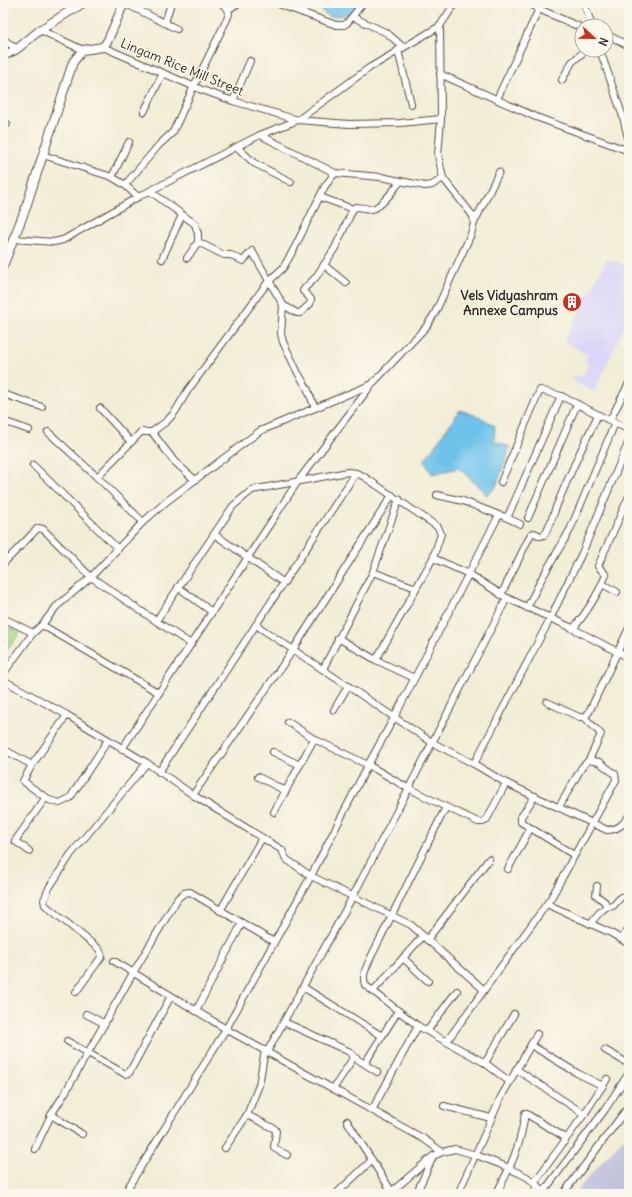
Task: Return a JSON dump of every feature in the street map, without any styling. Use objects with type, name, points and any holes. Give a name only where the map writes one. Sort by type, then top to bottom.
[{"type":"street","points":[[3,56],[17,49],[40,30],[83,3]]},
{"type":"street","points":[[40,30],[83,50],[103,47],[108,40],[124,3],[177,29]]},
{"type":"street","points":[[165,23],[171,3]]},
{"type":"street","points":[[220,3],[229,10]]},
{"type":"street","points":[[229,10],[239,3]]},
{"type":"street","points":[[276,3],[336,25],[344,25],[363,3]]},
{"type":"street","points":[[14,239],[54,242],[63,240],[138,197],[260,135],[298,120],[368,68],[440,26],[455,3]]},
{"type":"street","points":[[529,3],[574,24]]},
{"type":"street","points":[[584,3],[589,18]]},
{"type":"street","points":[[497,99],[539,9]]},
{"type":"street","points":[[125,184],[173,132],[230,13],[229,10]]},
{"type":"street","points":[[352,17],[387,33],[401,49],[411,104]]},
{"type":"street","points":[[440,26],[441,119],[438,155],[443,178],[469,210],[473,216],[474,223]]},
{"type":"street","points":[[614,38],[629,46]]},
{"type":"street","points":[[3,39],[17,49]]},
{"type":"street","name":"Lingam Rice Mill Street","points":[[103,47],[233,101],[298,120]]},
{"type":"street","points":[[3,266],[25,210],[73,62],[83,50]]},
{"type":"street","points":[[562,80],[572,62],[577,58]]},
{"type":"street","points":[[603,58],[628,128],[629,142]]},
{"type":"street","points":[[233,101],[250,61]]},
{"type":"street","points":[[144,112],[163,73]]},
{"type":"street","points":[[440,74],[536,117],[629,151]]},
{"type":"street","points":[[298,120],[349,124],[400,123],[441,119]]},
{"type":"street","points":[[260,135],[335,173],[381,177],[425,186],[432,185],[443,178]]},
{"type":"street","points":[[112,177],[129,142]]},
{"type":"street","points":[[236,147],[254,163],[290,182]]},
{"type":"street","points":[[43,155],[112,177],[125,184],[138,197]]},
{"type":"street","points":[[122,749],[298,481],[372,384],[426,327],[435,313],[471,234],[474,223],[499,172]]},
{"type":"street","points":[[98,477],[141,432],[152,432],[167,421],[175,412],[188,390],[268,282],[283,268],[325,186],[335,173]]},
{"type":"street","points":[[320,197],[353,209],[355,207],[372,209],[379,205],[400,182]]},
{"type":"street","points":[[150,191],[195,224],[198,234],[198,242],[187,258]]},
{"type":"street","points":[[198,242],[224,255],[243,261],[252,251],[268,282],[283,306],[300,313],[310,304],[311,299],[303,291],[316,277],[324,265],[353,209]]},
{"type":"street","points":[[162,259],[182,215]]},
{"type":"street","points":[[324,265],[346,283]]},
{"type":"street","points":[[283,306],[281,334],[283,342],[307,388],[315,408]]},
{"type":"street","points":[[527,608],[542,578],[570,530],[629,382]]},
{"type":"street","points":[[3,674],[33,633],[42,625],[56,607],[90,577],[167,500],[260,431],[300,416],[315,408],[372,384]]},
{"type":"street","points":[[501,482],[540,390],[561,396],[629,430]]},
{"type":"street","points":[[3,394],[42,407]]},
{"type":"street","points":[[502,516],[508,516],[561,396]]},
{"type":"street","points":[[528,518],[577,404]]},
{"type":"street","points":[[100,408],[131,442]]},
{"type":"street","points":[[501,595],[531,534],[534,533],[541,536],[547,532],[554,510],[580,450],[598,415]]},
{"type":"street","points":[[3,421],[29,430]]},
{"type":"street","points":[[48,432],[98,477],[144,522]]},
{"type":"street","points":[[152,432],[174,461],[195,480]]},
{"type":"street","points":[[474,764],[550,619],[583,551],[629,441]]},
{"type":"street","points":[[33,465],[118,549]]},
{"type":"street","points":[[156,621],[233,506],[252,490],[348,472],[356,473],[399,499],[438,527],[442,534],[433,558],[376,660]]},
{"type":"street","points":[[159,772],[356,473]]},
{"type":"street","points":[[437,495],[463,501],[520,524]]},
{"type":"street","points":[[193,795],[293,650],[392,496]]},
{"type":"street","points":[[573,629],[590,607],[606,575],[598,566],[629,496]]},
{"type":"street","points":[[323,669],[373,572],[399,499]]},
{"type":"street","points":[[124,1194],[226,1029],[311,876],[468,574],[502,516]]},
{"type":"street","points":[[3,564],[38,528],[43,529],[90,577],[191,644]]},
{"type":"street","points":[[214,534],[284,583]]},
{"type":"street","points":[[433,558],[468,574],[501,595],[573,629],[629,658]]},
{"type":"street","points":[[373,572],[416,588]]},
{"type":"street","points":[[602,584],[617,592]]},
{"type":"street","points":[[178,587],[212,612]]},
{"type":"street","points":[[225,1148],[247,1115],[258,1085],[266,1051],[284,1022],[353,896],[507,598]]},
{"type":"street","points":[[3,618],[33,633]]},
{"type":"street","points":[[42,625],[159,692]]},
{"type":"street","points":[[256,625],[395,716],[433,743],[474,764],[506,783],[559,807],[591,824],[607,830],[614,830],[624,824],[629,816]]},
{"type":"street","points":[[584,717],[589,712],[629,628]]},
{"type":"street","points":[[338,638],[376,660],[414,678]]},
{"type":"street","points":[[3,680],[67,715],[147,763],[193,795],[282,850],[286,859],[311,876],[411,925],[484,990]]},
{"type":"street","points":[[334,710],[348,686]]},
{"type":"street","points":[[547,702],[579,717],[584,717],[601,734],[589,760],[582,768],[559,807]]},
{"type":"street","points":[[67,715],[23,781],[49,800],[60,803],[70,798],[108,740]]},
{"type":"street","points":[[288,722],[314,739],[368,765],[408,788],[478,822],[483,822],[487,819],[506,783]]},
{"type":"street","points":[[274,812],[314,739]]},
{"type":"street","points":[[3,749],[32,766]]},
{"type":"street","points":[[273,752],[300,765]]},
{"type":"street","points":[[447,1041],[551,898],[617,777],[599,762],[589,760]]},
{"type":"street","points":[[76,992],[102,954],[99,949],[46,905],[44,900],[49,888],[71,854],[147,763]]},
{"type":"street","points":[[258,777],[286,791]]},
{"type":"street","points":[[536,796],[521,822],[574,856]]},
{"type":"street","points":[[29,851],[15,841],[46,797]]},
{"type":"street","points":[[446,807],[363,974],[365,985],[418,1026],[485,1063],[510,1082]]},
{"type":"street","points":[[508,869],[530,829]]},
{"type":"street","points":[[220,911],[262,838]]},
{"type":"street","points":[[373,991],[403,958],[425,938],[489,859]]},
{"type":"street","points":[[597,886],[596,895],[605,902],[606,907]]},
{"type":"street","points":[[35,1149],[51,1115],[66,1093],[133,973],[178,898],[184,893],[190,892],[274,942]]},
{"type":"street","points":[[590,924],[599,913],[606,907],[613,906],[621,897]]},
{"type":"street","points":[[547,904],[629,944]]},
{"type":"street","points":[[196,1011],[242,924]]},
{"type":"street","points":[[621,939],[629,929]]},
{"type":"street","points":[[403,958],[428,981]]},
{"type":"street","points":[[114,961],[226,1029],[424,1139],[442,1152]]},
{"type":"street","points":[[303,987],[382,1036]]},
{"type":"street","points":[[427,1031],[457,991]]},
{"type":"street","points":[[66,1042],[125,1074],[129,1073],[171,996]]},
{"type":"street","points":[[365,1063],[398,1010]]},
{"type":"street","points":[[86,1014],[105,1024]]},
{"type":"street","points":[[485,1063],[514,1014]]},
{"type":"street","points":[[284,1022],[350,1052],[354,1057],[377,1072]]},
{"type":"street","points":[[372,1110],[418,1026]]},
{"type":"street","points":[[458,1194],[490,1118],[516,1069],[537,1034]]},
{"type":"street","points":[[531,1045],[577,1073],[603,1086]]},
{"type":"street","points":[[605,1050],[629,1064]]},
{"type":"street","points":[[333,1089],[354,1057]]},
{"type":"street","points":[[516,1069],[584,1114]]},
{"type":"street","points":[[347,1121],[372,1160],[390,1193],[433,1156],[442,1152],[455,1150],[476,1154],[528,1177],[546,1192],[604,1111],[629,1073]]},
{"type":"street","points":[[533,1194],[536,1184],[607,1079]]},
{"type":"street","points":[[444,1106],[490,1118]]},
{"type":"street","points":[[563,1194],[629,1106]]},
{"type":"street","points":[[496,1194],[510,1169],[522,1134],[525,1113],[566,1138]]},
{"type":"street","points":[[51,1115],[82,1134]]},
{"type":"street","points":[[247,1115],[275,1129],[274,1148],[287,1155]]},
{"type":"street","points":[[416,1194],[433,1156]]},
{"type":"street","points":[[338,1192],[372,1160]]},
{"type":"shaded area","points":[[607,259],[629,266],[629,316],[594,393],[571,379],[584,375],[588,364],[585,360],[588,356],[564,341]]},
{"type":"shaded area","points":[[629,1132],[629,1194],[574,1194],[593,1172]]},
{"type":"green space","points":[[3,624],[20,633],[3,655]]},
{"type":"water","points":[[314,3],[359,3],[352,14],[329,17]]},
{"type":"water","points":[[460,410],[482,418],[495,426],[494,441],[510,447],[496,487],[487,495],[459,468],[432,474],[424,461]]},
{"type":"place","name":"Vels Vidyashram Annexe Campus","points":[[572,302]]}]
